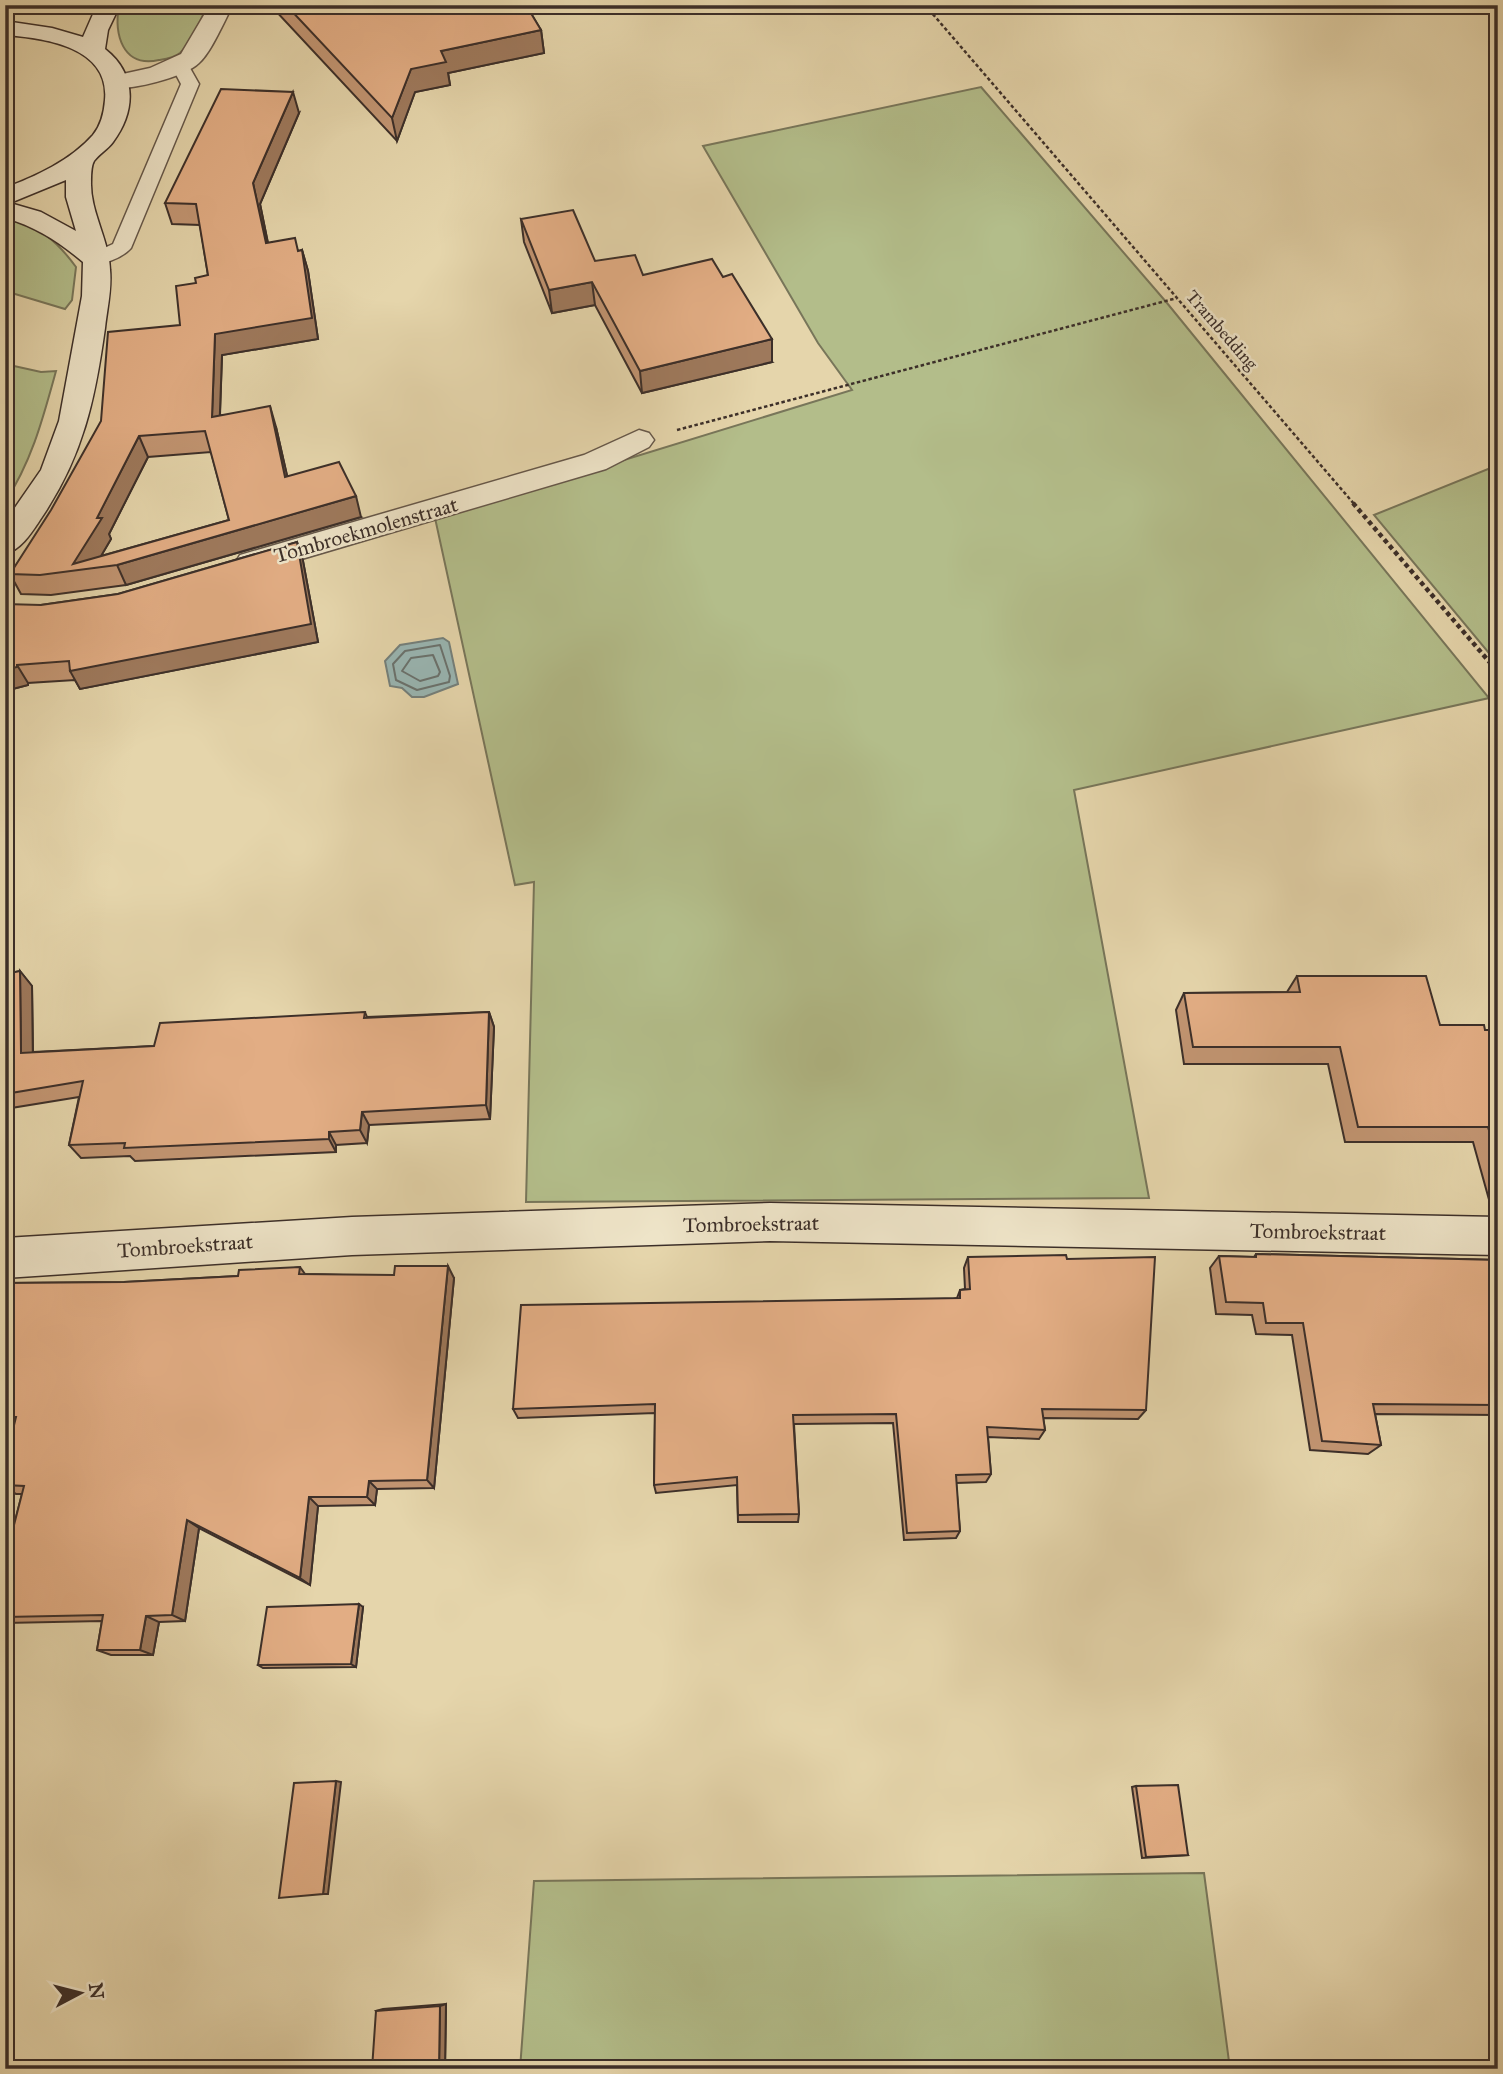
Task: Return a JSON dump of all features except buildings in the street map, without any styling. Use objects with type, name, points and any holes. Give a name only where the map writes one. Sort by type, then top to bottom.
[{"type":"street","points":[[93,51],[96,30],[109,5]]},
{"type":"street","points":[[118,82],[157,74],[190,60],[222,5]]},
{"type":"street","points":[[5,26],[39,9]]},
{"type":"street","points":[[5,26],[54,35],[93,51],[111,69],[118,82],[117,116],[103,139],[81,159],[34,186],[5,197]]},
{"type":"street","points":[[5,543],[60,466],[73,429],[84,381],[93,311],[96,259],[79,195],[81,159]]},
{"type":"street","points":[[5,210],[26,215],[56,228],[96,259]]},
{"type":"street","name":"Tombroekmolenstraat","points":[[220,572],[595,462],[639,440]]},
{"type":"street","name":"Tombroekstraat","points":[[5,1258],[352,1236],[770,1222],[1498,1236]]},
{"type":"lane","points":[[96,259],[121,248],[190,84],[180,65]]},
{"type":"path","name":"Trambedding","points":[[925,5],[1498,673]]},
{"type":"path","points":[[639,440],[1177,298]]},
{"type":"green space","points":[[119,5],[208,5],[192,37],[180,53],[167,59],[146,61],[136,59],[123,46],[118,27]]},
{"type":"green space","points":[[981,87],[1167,303],[1489,698],[1074,790],[1149,1198],[526,1202],[534,882],[515,885],[435,518],[852,390],[818,343],[703,146]]},
{"type":"green space","points":[[5,219],[17,221],[46,235],[76,267],[72,300],[65,309],[5,291]]},
{"type":"green space","points":[[5,364],[41,372],[56,371],[30,455],[5,502]]},
{"type":"green space","points":[[1498,465],[1498,664],[1374,515]]},
{"type":"green space","points":[[1204,1873],[1230,2069],[520,2069],[534,1881]]},
{"type":"water","points":[[443,638],[449,642],[458,684],[424,697],[412,697],[402,688],[390,686],[385,661],[400,645]]}]
